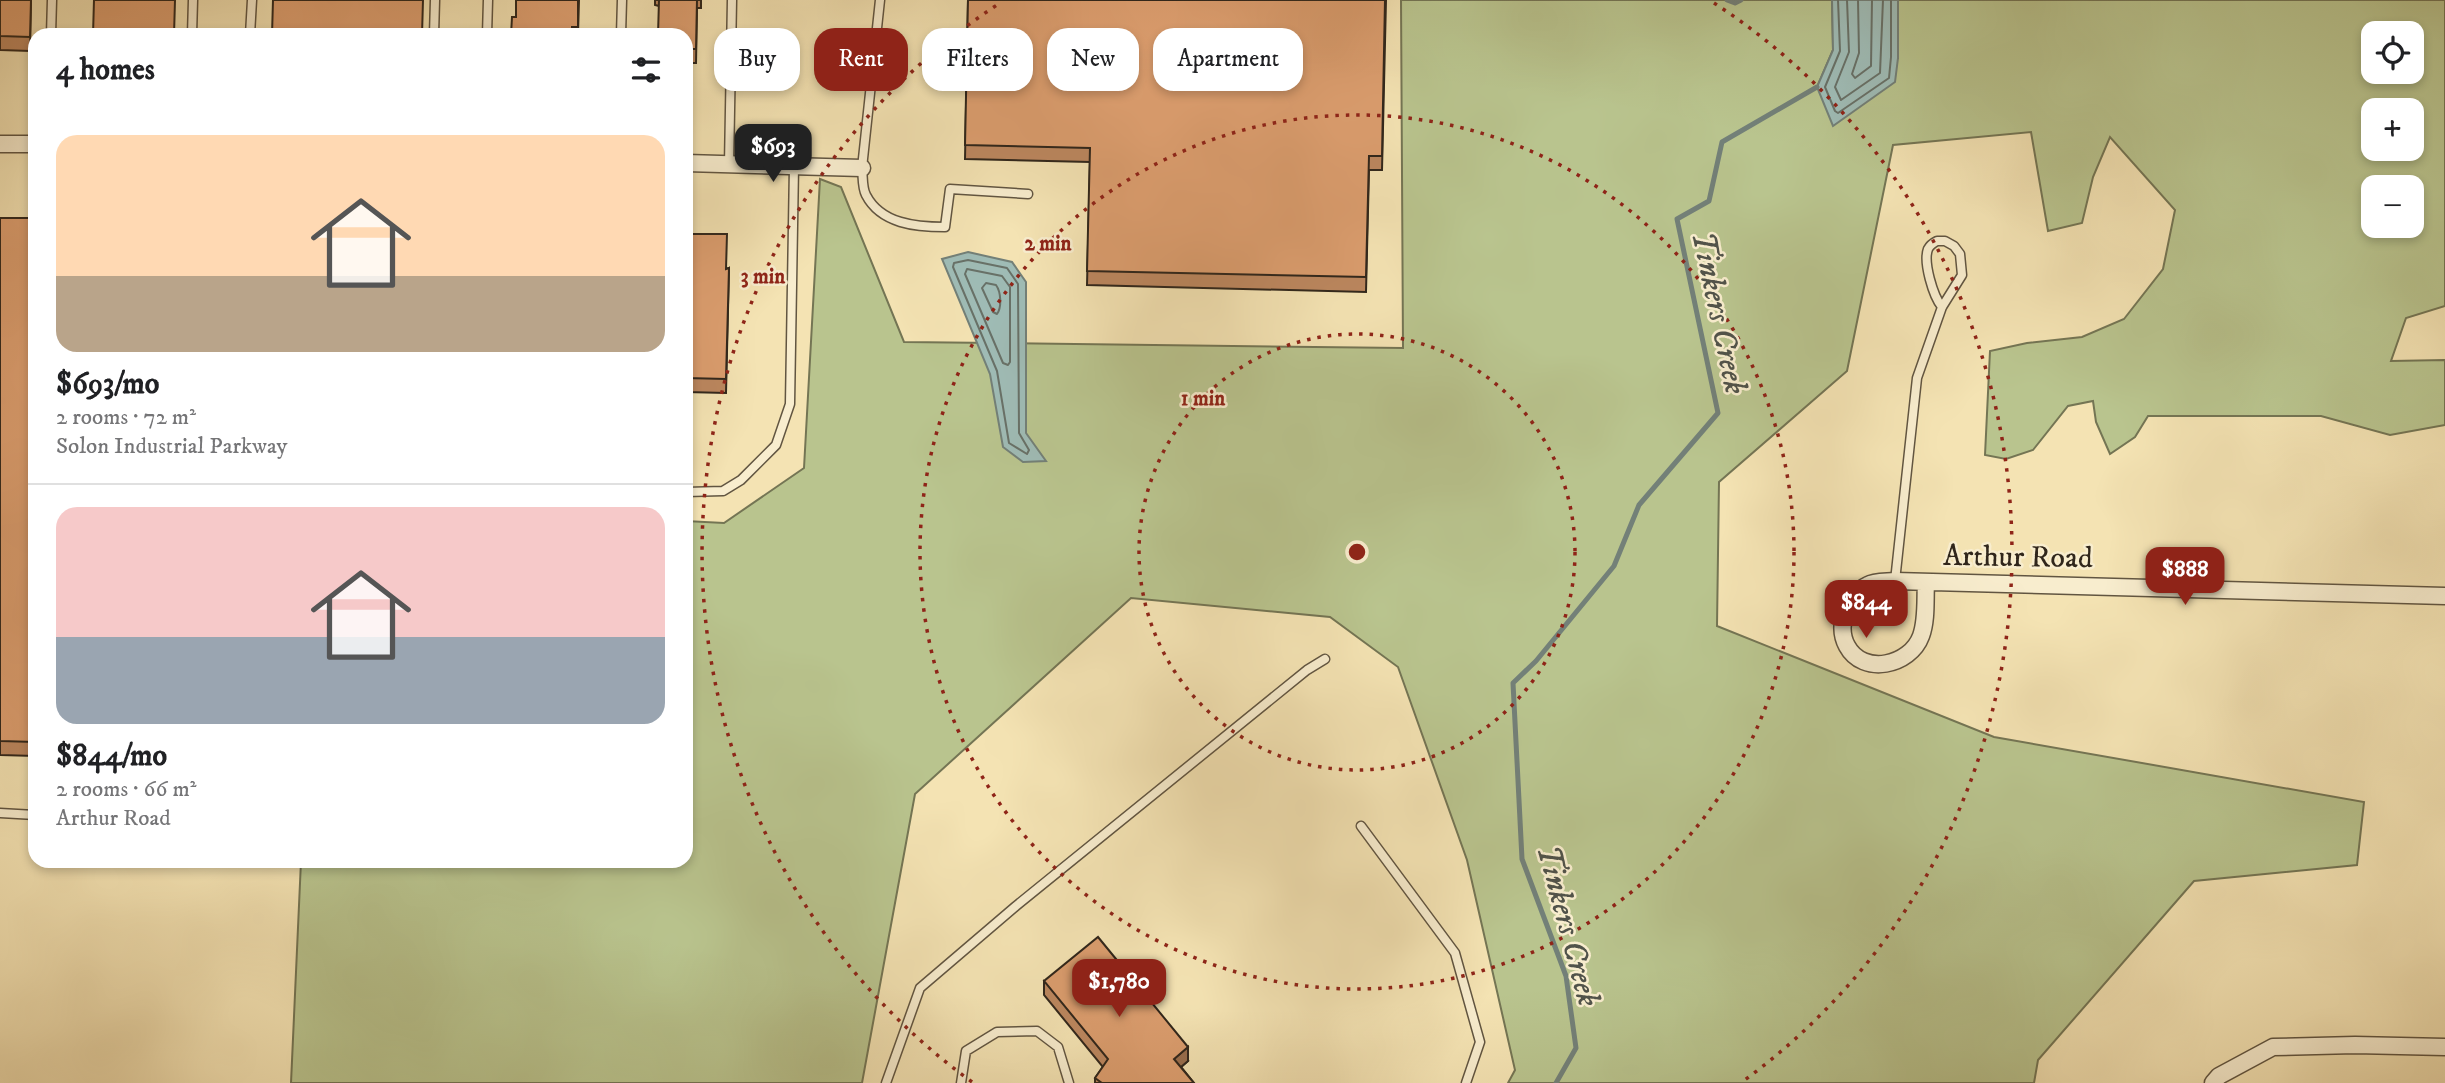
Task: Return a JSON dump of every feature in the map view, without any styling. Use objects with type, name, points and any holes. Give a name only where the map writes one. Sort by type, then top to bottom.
[{"type":"street","points":[[0,144],[28,144]]},
{"type":"street","points":[[693,163],[862,168]]},
{"type":"street","name":"Arthur Road","points":[[1926,582],[1922,635],[1907,657],[1891,664],[1874,663],[1859,658],[1847,648],[1842,632],[1844,618],[1853,599],[1869,584],[1895,581],[2445,596]]},
{"type":"street","points":[[2213,1083],[2218,1076],[2273,1047],[2445,1047]]},
{"type":"lane","points":[[51,28],[52,0]]},
{"type":"lane","points":[[192,28],[193,0]]},
{"type":"lane","points":[[250,28],[252,0]]},
{"type":"lane","points":[[434,28],[435,0]]},
{"type":"lane","points":[[487,28],[488,0]]},
{"type":"lane","points":[[621,28],[622,0]]},
{"type":"lane","points":[[729,164],[732,0]]},
{"type":"lane","points":[[880,0],[862,168],[865,194],[879,212],[913,227],[945,227],[950,189],[1028,194]]},
{"type":"lane","points":[[693,492],[723,491],[741,480],[776,444],[790,404],[794,166]]},
{"type":"lane","points":[[1895,581],[1917,378],[1942,307],[1962,275],[1963,263],[1960,254],[1954,246],[1945,241],[1937,241],[1929,247],[1927,254],[1935,299],[1942,307]]},
{"type":"lane","points":[[886,1083],[920,988],[1027,897],[1307,670],[1325,659]]},
{"type":"lane","points":[[0,813],[28,815]]},
{"type":"lane","points":[[1361,826],[1455,953],[1480,1042],[1466,1083]]},
{"type":"lane","points":[[961,1083],[966,1051],[997,1032],[1037,1031],[1058,1047],[1069,1083]]},
{"type":"green space","points":[[1401,0],[1832,0],[1833,50],[1817,87],[1898,58],[1898,0],[2445,0],[2445,306],[2406,318],[2391,361],[2445,360],[2445,425],[2390,435],[2321,416],[2148,416],[2135,437],[2110,454],[2096,422],[2093,401],[2068,406],[2033,450],[2006,459],[1985,455],[1990,351],[2027,343],[2082,337],[2124,319],[2163,269],[2175,210],[2110,137],[2093,177],[2082,223],[2048,231],[2031,132],[1893,145],[1847,371],[1719,482],[1717,626],[1994,737],[2364,802],[2357,865],[2194,881],[2038,1060],[2034,1083],[1508,1083],[1515,1070],[1467,860],[1398,667],[1330,617],[1131,598],[915,794],[862,1083],[291,1083],[301,868],[693,868],[693,521],[724,523],[804,468],[820,179],[841,187],[904,342],[1403,348]]},
{"type":"water","points":[[1832,0],[1898,0],[1898,58],[1895,82],[1833,126],[1817,87],[1833,50]]},
{"type":"water","points":[[968,252],[1012,262],[1026,282],[1026,433],[1046,461],[1023,462],[1003,447],[990,374],[942,259]]},
{"type":"building","points":[[0,0],[31,0],[28,37],[0,36]]},
{"type":"building","points":[[94,0],[175,0],[174,28],[93,28]]},
{"type":"building","points":[[273,0],[423,0],[422,28],[272,28]]},
{"type":"building","points":[[516,0],[578,0],[578,27],[511,28],[512,17],[516,17]]},
{"type":"building","points":[[659,0],[697,0],[696,49],[693,49],[693,28],[658,28]]},
{"type":"building","points":[[968,0],[1385,0],[1382,156],[1369,156],[1366,277],[1087,271],[1090,148],[965,145],[966,91],[1033,91],[1033,28],[967,28]]},
{"type":"building","points":[[0,218],[28,218],[28,742],[0,741]]},
{"type":"building","points":[[693,234],[727,234],[726,269],[729,268],[726,379],[693,378]]},
{"type":"building","points":[[1098,937],[1188,1047],[1174,1059],[1194,1083],[1102,1083],[1095,1078],[1108,1059],[1044,981]]},
{"type":"waterway","name":"Tinkers Creek","points":[[1727,0],[1735,3],[1741,0]]},
{"type":"waterway","name":"Tinkers Creek","points":[[1556,1083],[1576,1048],[1566,976],[1522,859],[1513,683],[1536,661],[1614,566],[1639,505],[1718,413],[1677,219],[1709,201],[1722,142],[1817,87]]}]
